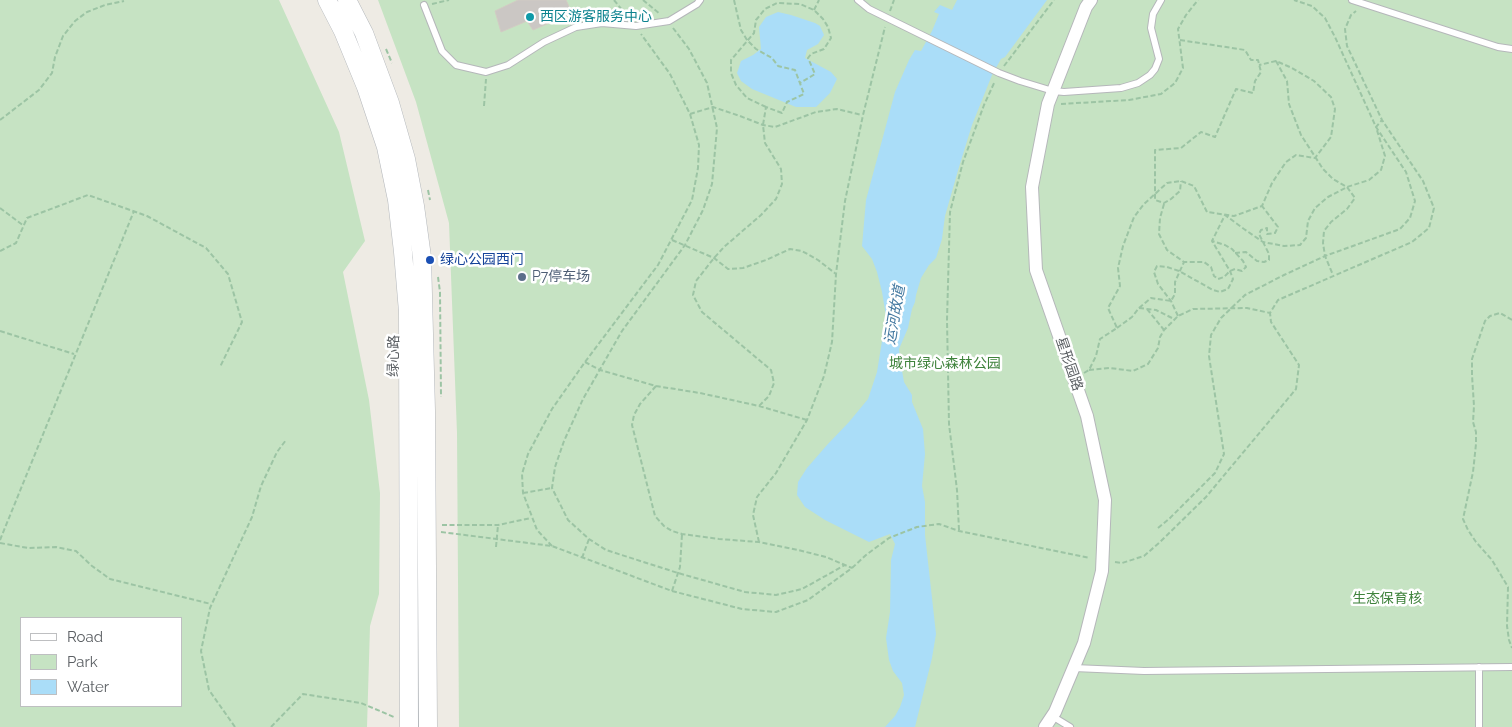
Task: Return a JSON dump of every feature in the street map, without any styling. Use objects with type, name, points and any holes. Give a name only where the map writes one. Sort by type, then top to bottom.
[{"type":"main road","name":"绿心路","points":[[327,0],[343,31],[366,87],[386,147],[397,200],[403,252],[408,312],[409,727]]},
{"type":"main road","points":[[347,0],[364,33],[390,103],[406,159],[422,257],[425,347],[428,727]]},
{"type":"street","name":"星形园路","points":[[1045,727],[1052,716],[1084,643],[1102,571],[1106,500],[1087,416],[1036,270],[1032,187],[1048,104],[1086,7],[1091,0]]},
{"type":"lane","points":[[424,5],[442,51],[456,65],[486,72],[508,65],[544,42],[576,27],[602,23],[636,26],[669,21],[697,4],[700,0]]},
{"type":"lane","points":[[858,0],[869,9],[999,72],[1020,81],[1053,91],[1064,92],[1121,88],[1138,83],[1150,75],[1159,59],[1151,28],[1154,14],[1161,0]]},
{"type":"lane","points":[[1352,0],[1498,47],[1512,48]]},
{"type":"lane","points":[[1074,668],[1144,671],[1512,666]]},
{"type":"lane","points":[[1479,667],[1479,727]]},
{"type":"lane","points":[[1052,716],[1070,727]]},
{"type":"path","points":[[552,546],[537,530],[523,493],[522,474],[528,454],[552,410],[585,362],[658,265],[692,200],[698,168],[699,144],[690,114],[670,74],[636,26],[614,0]]},
{"type":"path","points":[[643,0],[669,21],[707,83],[717,128],[712,184],[703,210],[685,245],[622,331],[583,400],[564,441],[555,467],[552,488],[568,520],[589,539],[606,550],[745,592],[776,595],[802,589],[845,565]]},
{"type":"path","points":[[734,0],[741,30],[747,40],[756,49],[772,58],[778,66],[794,70],[800,83],[804,94],[787,102],[782,113],[747,98],[736,85],[731,73],[731,60],[747,40],[754,32],[756,20],[765,9],[777,3],[800,4],[814,10],[823,19],[828,27],[831,38],[824,49],[812,54],[808,58],[815,74],[800,83]]},
{"type":"path","points":[[814,10],[819,0]]},
{"type":"path","points":[[759,542],[754,515],[757,497],[776,473],[806,420],[824,376],[832,342],[836,274],[845,201],[863,115],[887,18],[894,0]]},
{"type":"path","points":[[960,531],[949,424],[947,320],[950,212],[964,162],[984,105],[999,72],[1054,0]]},
{"type":"path","points":[[1225,215],[1263,242],[1284,246],[1300,245],[1306,238],[1308,221],[1315,208],[1328,197],[1347,187],[1369,180],[1381,170],[1384,156],[1376,127],[1336,37],[1325,18],[1312,6],[1294,0]]},
{"type":"path","points":[[0,120],[38,90],[52,73],[62,36],[74,21],[88,12],[105,5],[124,1]]},
{"type":"path","points":[[427,527],[552,546],[672,591],[742,609],[776,612],[808,600],[889,538],[917,527],[939,524],[960,531],[1102,561],[1122,562],[1144,556],[1206,497],[1296,389],[1299,365],[1271,322],[1270,314],[1278,300],[1412,242],[1429,228],[1434,208],[1423,181],[1382,120],[1347,46],[1344,29],[1351,15],[1365,4]]},
{"type":"path","points":[[1164,203],[1155,200],[1154,195],[1154,150],[1181,148],[1201,132],[1215,137],[1236,89],[1253,93],[1255,81],[1261,72],[1258,60],[1251,60],[1245,50],[1180,40]]},
{"type":"path","points":[[1276,61],[1287,81],[1289,104],[1301,135],[1315,158],[1333,179],[1347,187],[1355,198],[1347,209],[1331,222],[1324,231],[1325,256],[1333,275]]},
{"type":"path","points":[[1259,64],[1276,61],[1292,68],[1314,81],[1331,97],[1335,109],[1331,137],[1315,158]]},
{"type":"path","points":[[484,106],[486,72]]},
{"type":"path","points":[[690,114],[713,107],[763,125],[775,127],[816,112],[837,109],[863,115]]},
{"type":"path","points":[[759,406],[769,396],[774,383],[771,370],[702,312],[693,295],[696,281],[714,258],[776,199],[782,184],[782,169],[765,143],[763,125],[766,107]]},
{"type":"path","points":[[1376,127],[1382,120]]},
{"type":"path","points":[[1158,528],[1215,473],[1224,454],[1209,356],[1211,335],[1221,318],[1245,295],[1284,274],[1325,256],[1400,229],[1410,218],[1416,201],[1406,172],[1376,127]]},
{"type":"path","points":[[1117,328],[1108,308],[1120,286],[1118,268],[1123,246],[1134,217],[1144,204],[1167,183],[1181,181],[1194,186],[1207,212],[1234,216],[1262,206],[1272,183],[1286,162],[1296,155],[1315,158]]},
{"type":"path","points":[[1181,181],[1180,191],[1164,203],[1160,218],[1159,234],[1167,250],[1184,262],[1204,262],[1211,267],[1214,276],[1218,279],[1224,277],[1230,271],[1242,271],[1246,267],[1243,261],[1225,245],[1212,241]]},
{"type":"path","points":[[0,251],[16,243],[27,218],[88,195],[147,216],[206,248],[228,274],[242,322],[220,367]]},
{"type":"path","points":[[1235,253],[1246,252],[1257,261],[1264,262],[1268,260],[1269,254],[1259,234],[1261,230],[1267,228],[1268,234],[1275,233],[1278,228],[1262,206]]},
{"type":"path","points":[[0,208],[24,226]]},
{"type":"path","points":[[134,211],[0,541],[28,548],[56,547],[76,551],[110,579],[212,605]]},
{"type":"path","points":[[1212,241],[1225,215]]},
{"type":"path","points":[[672,240],[714,258],[728,269],[743,268],[790,249],[802,251],[818,260],[836,274]]},
{"type":"path","points":[[1178,316],[1172,301],[1158,284],[1154,272],[1157,266],[1167,267],[1179,271],[1213,290],[1220,292],[1228,289],[1233,280],[1230,271],[1212,241]]},
{"type":"path","points":[[1172,301],[1176,294],[1175,282],[1184,262]]},
{"type":"path","points":[[1089,370],[1096,356],[1100,340],[1132,317],[1151,298],[1172,301]]},
{"type":"path","points":[[1139,308],[1156,310],[1174,319]]},
{"type":"path","points":[[1074,379],[1089,370],[1110,368],[1133,371],[1148,364],[1158,348],[1160,337],[1164,330],[1178,316],[1193,309],[1247,308],[1270,314]]},
{"type":"path","points":[[1147,309],[1164,330]]},
{"type":"path","points":[[1512,320],[1500,313],[1490,316],[1485,322],[1472,359],[1473,422],[1476,432],[1476,444],[1464,519],[1468,530],[1492,560],[1508,587],[1507,626],[1512,648]]},
{"type":"path","points":[[0,332],[75,354]]},
{"type":"path","points":[[585,362],[600,370],[656,386],[700,393],[759,406],[806,420]]},
{"type":"path","points":[[656,386],[640,404],[634,415],[632,425],[655,516],[664,526],[672,532],[682,534],[719,540],[759,542],[798,550],[852,568]]},
{"type":"path","points":[[235,727],[209,690],[201,651],[212,605],[252,517],[261,486],[276,452],[286,440]]},
{"type":"path","points":[[523,493],[552,488]]},
{"type":"path","points":[[427,527],[498,525],[531,518]]},
{"type":"path","points":[[496,547],[498,525]]},
{"type":"path","points":[[672,591],[680,567],[682,534]]},
{"type":"path","points":[[582,558],[589,539]]},
{"type":"path","points":[[271,727],[303,694],[361,703],[394,717]]},
{"type":"green space","points":[[0,0],[279,0],[339,132],[365,241],[343,272],[369,400],[380,493],[379,594],[370,626],[367,727],[0,727]]},
{"type":"green space","name":"城市绿心森林公园","points":[[378,0],[1512,0],[1512,727],[459,727],[457,433],[449,223],[416,102]]},
{"type":"water","name":"运河故道","points":[[957,0],[1047,0],[1005,57],[1001,59],[992,75],[972,125],[959,167],[945,216],[942,239],[936,258],[921,278],[908,328],[899,349],[904,382],[912,395],[912,402],[923,429],[925,454],[922,486],[925,502],[925,535],[936,634],[915,727],[885,727],[895,716],[904,695],[902,683],[893,671],[889,660],[886,638],[890,612],[891,560],[895,544],[890,534],[869,542],[825,520],[805,507],[797,495],[798,482],[807,468],[868,399],[877,372],[886,316],[877,272],[872,259],[862,246],[866,200],[895,92],[909,60],[915,50],[921,51],[932,31],[939,14],[934,12],[940,5],[952,10]]},
{"type":"water","points":[[778,12],[815,23],[820,26],[824,35],[818,44],[807,50],[805,58],[831,72],[837,79],[830,93],[816,107],[796,107],[752,89],[741,81],[737,73],[741,61],[761,49],[759,27],[766,17]]},
{"type":"building","name":"西区游客服务中心","points":[[518,0],[566,0],[572,13],[533,30],[527,21],[501,32],[495,11]]},
{"type":"place","name":"西区游客服务中心","points":[[530,17]]},
{"type":"place","name":"绿心公园西门","points":[[430,260]]},
{"type":"place","name":"P7停车场","points":[[522,277]]},
{"type":"park label","name":"生态保育核","points":[[1387,599]]}]
